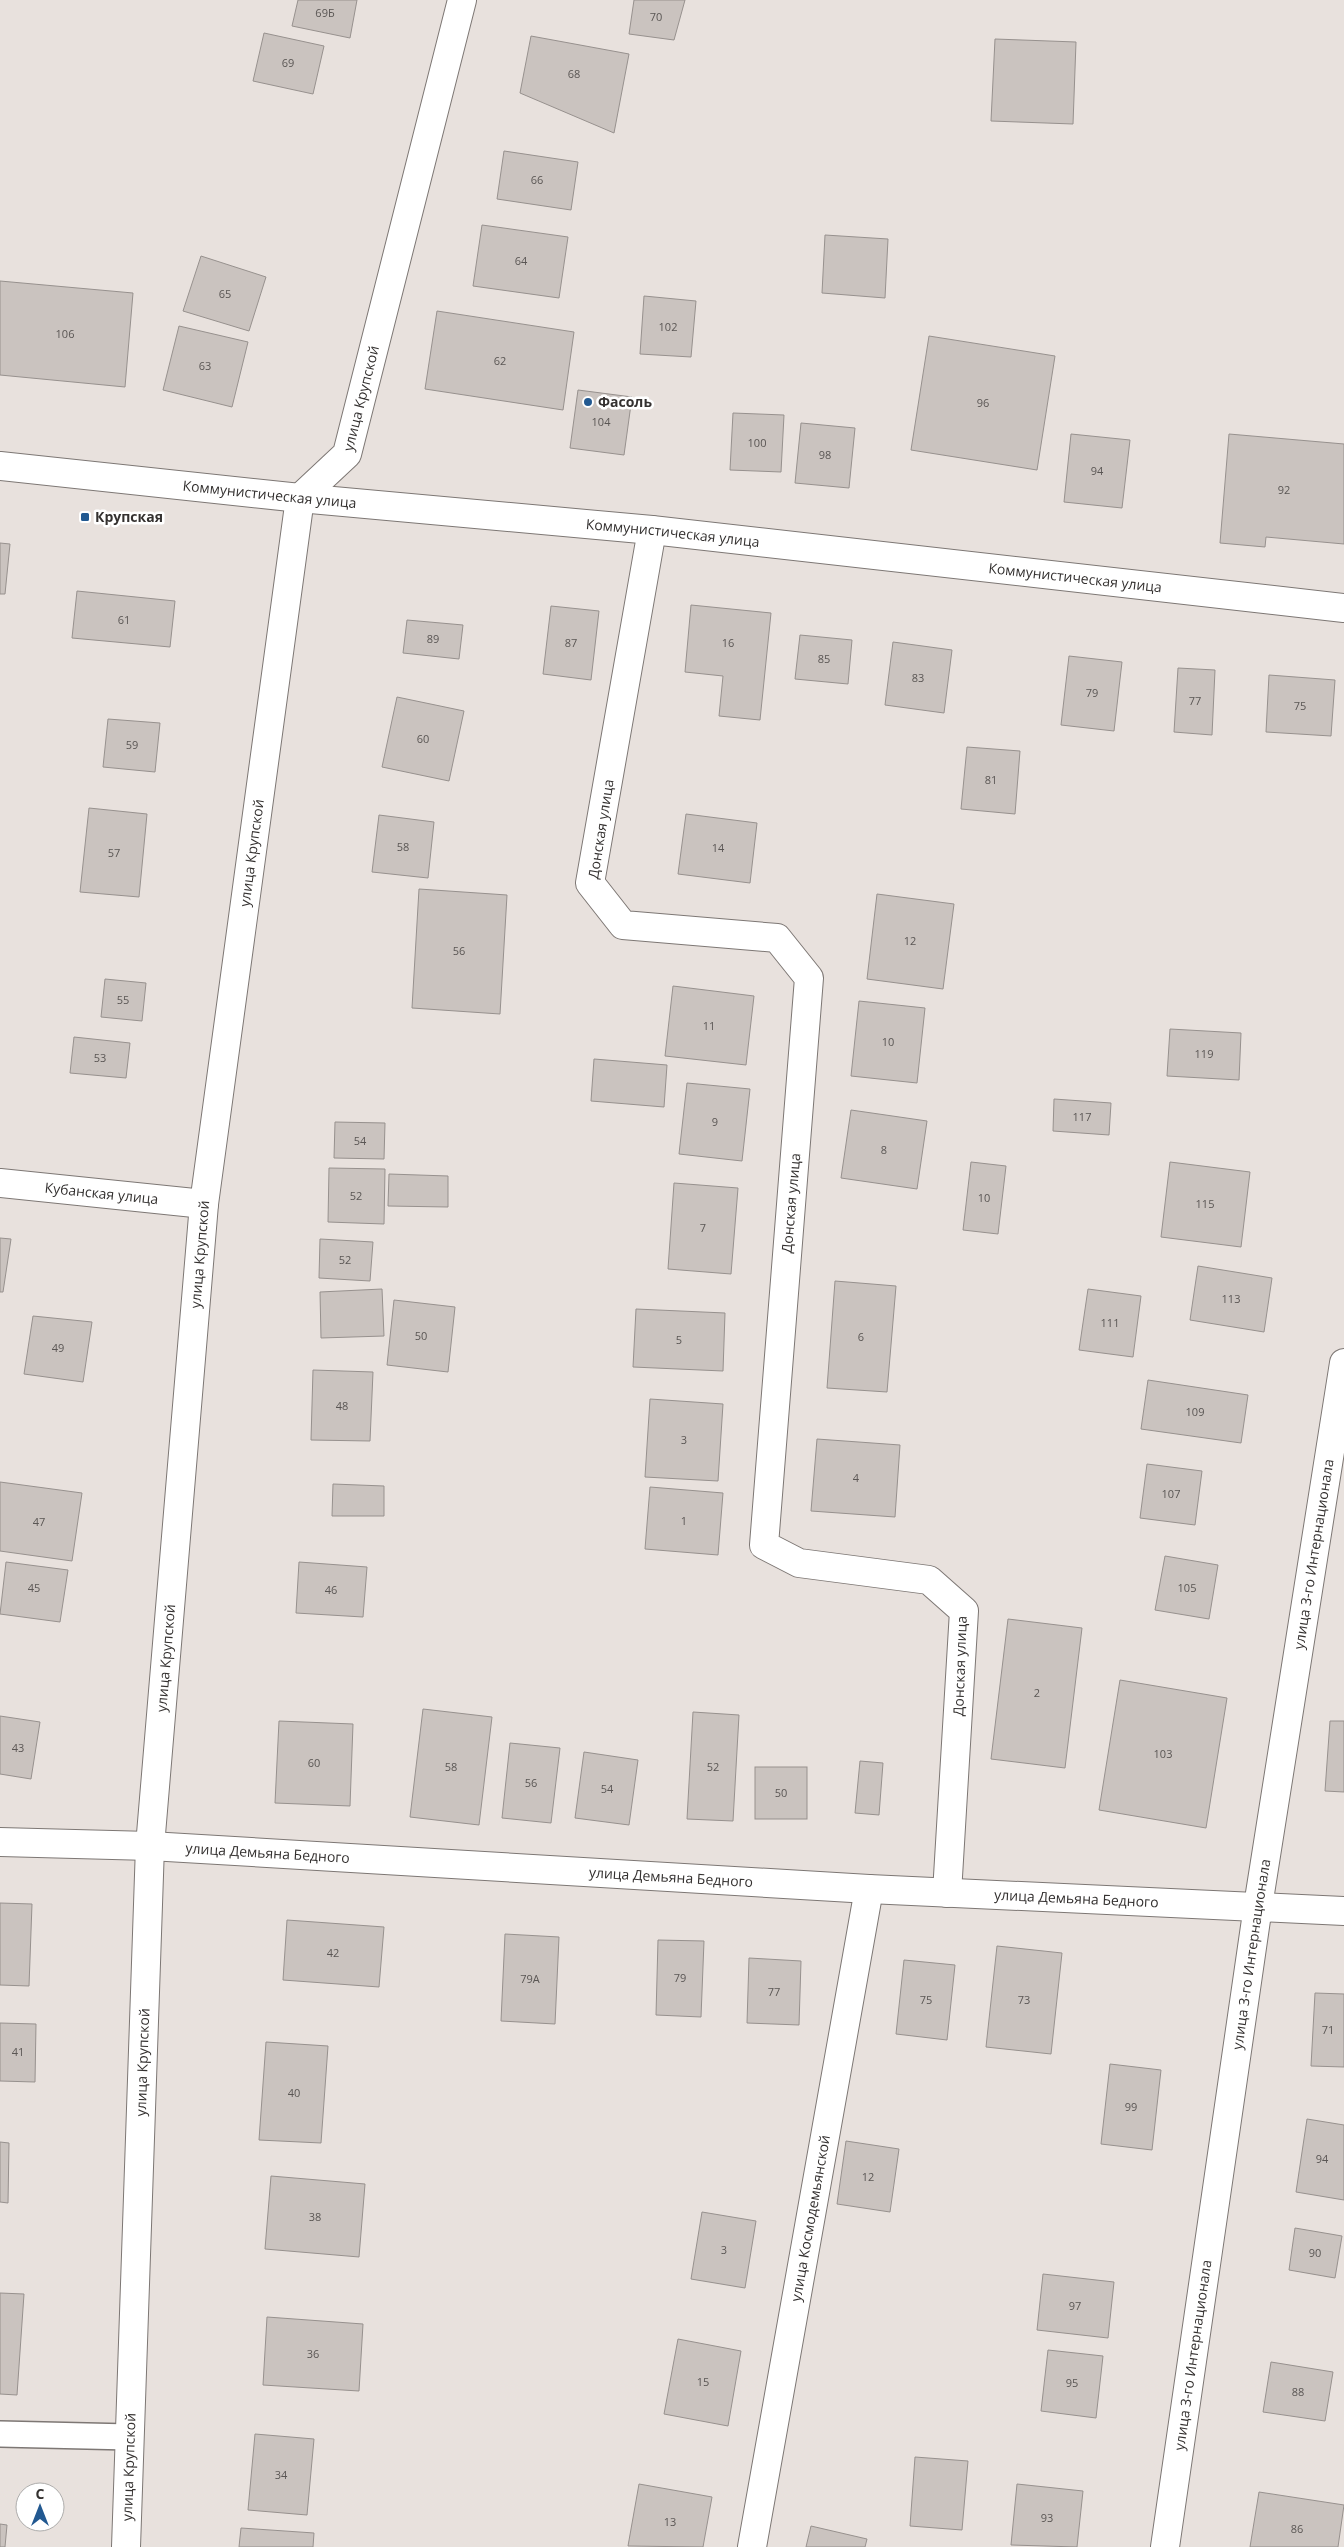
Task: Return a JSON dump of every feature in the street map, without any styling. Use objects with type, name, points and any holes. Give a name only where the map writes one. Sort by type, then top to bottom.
[{"type":"street","name":"улица Крупской","points":[[126,2547],[150,1846],[204,1204],[300,498],[347,454],[462,0]]},
{"type":"street","name":"Коммунистическая улица","points":[[0,466],[300,498],[652,530],[1344,608]]},
{"type":"street","name":"Донская улица","points":[[652,530],[590,884],[623,925],[777,938],[809,978],[764,1545],[799,1563],[929,1580],[964,1611],[947,1893]]},
{"type":"street","name":"Кубанская улица","points":[[0,1183],[204,1204]]},
{"type":"street","name":"улица 3-го Интернационала","points":[[1166,2547],[1258,1906],[1344,1363]]},
{"type":"street","name":"улица Демьяна Бедного","points":[[0,1842],[150,1846],[869,1889],[1344,1911]]},
{"type":"street","name":"улица Космодемьянской","points":[[752,2547],[869,1889]]},
{"type":"lane","points":[[0,2434],[130,2437]]},
{"type":"building","points":[[298,0],[357,0],[350,38],[292,26]]},
{"type":"building","points":[[634,0],[685,0],[674,40],[629,34]]},
{"type":"building","points":[[264,33],[324,46],[313,94],[253,81]]},
{"type":"building","points":[[531,36],[629,54],[614,133],[520,93]]},
{"type":"building","points":[[995,39],[1076,42],[1073,124],[991,121]]},
{"type":"building","points":[[504,151],[578,162],[571,210],[497,199]]},
{"type":"building","points":[[482,225],[568,237],[559,298],[473,286]]},
{"type":"building","points":[[825,235],[888,239],[885,298],[822,293]]},
{"type":"building","points":[[201,256],[266,277],[249,331],[183,311]]},
{"type":"building","points":[[0,281],[133,293],[125,387],[0,375]]},
{"type":"building","points":[[644,296],[696,301],[691,357],[640,354]]},
{"type":"building","points":[[437,311],[574,332],[563,410],[425,389]]},
{"type":"building","points":[[179,326],[248,342],[232,407],[163,390]]},
{"type":"building","points":[[929,336],[1055,356],[1037,470],[911,450]]},
{"type":"building","points":[[578,390],[632,397],[624,455],[570,448]]},
{"type":"building","points":[[733,413],[784,415],[781,472],[730,470]]},
{"type":"building","points":[[801,423],[855,428],[849,488],[795,483]]},
{"type":"building","points":[[1071,434],[1130,440],[1122,508],[1064,502]]},
{"type":"building","points":[[1229,434],[1344,444],[1344,544],[1266,537],[1265,547],[1220,543]]},
{"type":"building","points":[[0,543],[10,544],[5,594],[0,594]]},
{"type":"building","points":[[77,591],[175,601],[170,647],[72,638]]},
{"type":"building","points":[[691,605],[771,613],[760,720],[719,716],[723,676],[685,672]]},
{"type":"building","points":[[551,606],[599,611],[591,680],[543,674]]},
{"type":"building","points":[[407,620],[463,625],[459,659],[403,653]]},
{"type":"building","points":[[800,635],[852,640],[848,684],[795,679]]},
{"type":"building","points":[[893,642],[952,650],[944,713],[885,705]]},
{"type":"building","points":[[1069,656],[1122,662],[1114,731],[1061,725]]},
{"type":"building","points":[[1178,668],[1215,670],[1212,735],[1174,732]]},
{"type":"building","points":[[1269,675],[1335,680],[1331,736],[1266,732]]},
{"type":"building","points":[[397,697],[464,711],[449,781],[382,767]]},
{"type":"building","points":[[108,719],[160,723],[155,772],[103,767]]},
{"type":"building","points":[[967,747],[1020,751],[1015,814],[961,809]]},
{"type":"building","points":[[89,808],[147,814],[139,897],[80,892]]},
{"type":"building","points":[[686,814],[757,823],[750,883],[678,874]]},
{"type":"building","points":[[379,815],[434,822],[428,878],[372,872]]},
{"type":"building","points":[[419,889],[507,895],[500,1014],[412,1008]]},
{"type":"building","points":[[877,894],[954,904],[943,989],[867,979]]},
{"type":"building","points":[[105,979],[146,983],[142,1021],[101,1017]]},
{"type":"building","points":[[673,986],[754,996],[746,1065],[665,1056]]},
{"type":"building","points":[[859,1001],[925,1008],[917,1083],[851,1076]]},
{"type":"building","points":[[1170,1029],[1241,1033],[1239,1080],[1167,1076]]},
{"type":"building","points":[[74,1037],[130,1043],[126,1078],[70,1073]]},
{"type":"building","points":[[594,1059],[667,1065],[664,1107],[591,1101]]},
{"type":"building","points":[[687,1083],[750,1089],[742,1161],[679,1154]]},
{"type":"building","points":[[1054,1099],[1111,1103],[1109,1135],[1053,1131]]},
{"type":"building","points":[[851,1110],[927,1121],[917,1189],[841,1178]]},
{"type":"building","points":[[335,1122],[385,1123],[384,1159],[334,1158]]},
{"type":"building","points":[[971,1162],[1006,1166],[998,1234],[963,1230]]},
{"type":"building","points":[[1170,1162],[1250,1172],[1241,1247],[1161,1237]]},
{"type":"building","points":[[329,1168],[385,1169],[384,1224],[328,1222]]},
{"type":"building","points":[[389,1174],[448,1176],[448,1207],[388,1206]]},
{"type":"building","points":[[674,1183],[738,1188],[731,1274],[668,1269]]},
{"type":"building","points":[[0,1238],[11,1239],[3,1292],[0,1292]]},
{"type":"building","points":[[320,1239],[373,1242],[370,1281],[319,1278]]},
{"type":"building","points":[[1198,1266],[1272,1278],[1264,1332],[1190,1320]]},
{"type":"building","points":[[835,1281],[896,1286],[887,1392],[827,1388]]},
{"type":"building","points":[[382,1289],[384,1336],[321,1338],[320,1292]]},
{"type":"building","points":[[1088,1289],[1141,1296],[1133,1357],[1079,1350]]},
{"type":"building","points":[[394,1300],[455,1307],[448,1372],[387,1365]]},
{"type":"building","points":[[636,1309],[725,1313],[723,1371],[633,1367]]},
{"type":"building","points":[[33,1316],[92,1322],[83,1382],[24,1374]]},
{"type":"building","points":[[313,1370],[373,1372],[370,1441],[311,1440]]},
{"type":"building","points":[[1148,1380],[1248,1395],[1241,1443],[1141,1429]]},
{"type":"building","points":[[650,1399],[723,1404],[718,1481],[645,1477]]},
{"type":"building","points":[[817,1439],[900,1445],[895,1517],[811,1511]]},
{"type":"building","points":[[1147,1464],[1202,1471],[1195,1525],[1140,1518]]},
{"type":"building","points":[[0,1482],[82,1493],[72,1561],[0,1551]]},
{"type":"building","points":[[333,1484],[384,1486],[384,1516],[332,1516]]},
{"type":"building","points":[[650,1487],[723,1493],[718,1555],[645,1549]]},
{"type":"building","points":[[1165,1556],[1218,1565],[1209,1619],[1155,1610]]},
{"type":"building","points":[[6,1562],[68,1570],[60,1622],[0,1614]]},
{"type":"building","points":[[299,1562],[367,1567],[363,1617],[296,1613]]},
{"type":"building","points":[[1008,1619],[1082,1628],[1065,1768],[991,1759]]},
{"type":"building","points":[[1120,1680],[1227,1698],[1206,1828],[1099,1810]]},
{"type":"building","points":[[423,1709],[492,1717],[479,1825],[410,1817]]},
{"type":"building","points":[[693,1712],[739,1715],[733,1821],[687,1819]]},
{"type":"building","points":[[0,1716],[40,1722],[31,1779],[0,1774]]},
{"type":"building","points":[[279,1721],[353,1724],[350,1806],[275,1803]]},
{"type":"building","points":[[1330,1721],[1344,1721],[1344,1792],[1325,1791]]},
{"type":"building","points":[[510,1743],[560,1748],[551,1823],[502,1818]]},
{"type":"building","points":[[584,1752],[638,1760],[629,1825],[575,1818]]},
{"type":"building","points":[[860,1761],[883,1763],[879,1815],[855,1813]]},
{"type":"building","points":[[755,1767],[807,1767],[807,1819],[755,1819]]},
{"type":"building","points":[[0,1903],[32,1904],[29,1986],[0,1985]]},
{"type":"building","points":[[287,1920],[384,1927],[379,1987],[283,1980]]},
{"type":"building","points":[[505,1934],[559,1937],[555,2024],[501,2021]]},
{"type":"building","points":[[658,1940],[704,1941],[701,2017],[656,2015]]},
{"type":"building","points":[[997,1946],[1062,1953],[1051,2054],[986,2047]]},
{"type":"building","points":[[749,1958],[801,1961],[799,2025],[747,2023]]},
{"type":"building","points":[[904,1960],[955,1965],[947,2040],[896,2034]]},
{"type":"building","points":[[1315,1993],[1344,1994],[1344,2067],[1311,2066]]},
{"type":"building","points":[[0,2023],[36,2024],[35,2082],[0,2081]]},
{"type":"building","points":[[266,2042],[328,2046],[321,2143],[259,2140]]},
{"type":"building","points":[[1110,2064],[1161,2070],[1152,2150],[1101,2144]]},
{"type":"building","points":[[1307,2119],[1344,2125],[1344,2200],[1296,2192]]},
{"type":"building","points":[[846,2141],[899,2149],[890,2212],[837,2204]]},
{"type":"building","points":[[0,2142],[9,2143],[8,2203],[0,2202]]},
{"type":"building","points":[[271,2176],[365,2184],[359,2257],[265,2249]]},
{"type":"building","points":[[702,2212],[756,2221],[745,2288],[691,2279]]},
{"type":"building","points":[[1295,2228],[1342,2236],[1335,2278],[1289,2270]]},
{"type":"building","points":[[1043,2274],[1114,2282],[1108,2338],[1037,2330]]},
{"type":"building","points":[[0,2293],[24,2294],[17,2395],[0,2394]]},
{"type":"building","points":[[267,2317],[363,2324],[359,2391],[263,2385]]},
{"type":"building","points":[[678,2339],[741,2351],[728,2426],[664,2414]]},
{"type":"building","points":[[1048,2350],[1103,2356],[1096,2418],[1041,2411]]},
{"type":"building","points":[[1271,2362],[1333,2372],[1325,2421],[1263,2412]]},
{"type":"building","points":[[255,2434],[314,2439],[307,2515],[248,2510]]},
{"type":"building","points":[[915,2457],[968,2461],[962,2530],[910,2526]]},
{"type":"building","points":[[639,2484],[712,2497],[703,2547],[628,2546]]},
{"type":"building","points":[[1017,2484],[1083,2491],[1077,2547],[1011,2545]]},
{"type":"building","points":[[1259,2492],[1344,2505],[1338,2547],[1250,2547]]},
{"type":"building","points":[[0,2524],[7,2525],[5,2547],[0,2547]]},
{"type":"building","points":[[811,2526],[867,2539],[865,2547],[806,2547]]},
{"type":"building","points":[[241,2528],[314,2533],[313,2547],[239,2547]]},
{"type":"place","name":"Фасоль","points":[[588,402]]},
{"type":"place","name":"Крупская","points":[[85,517]]}]
